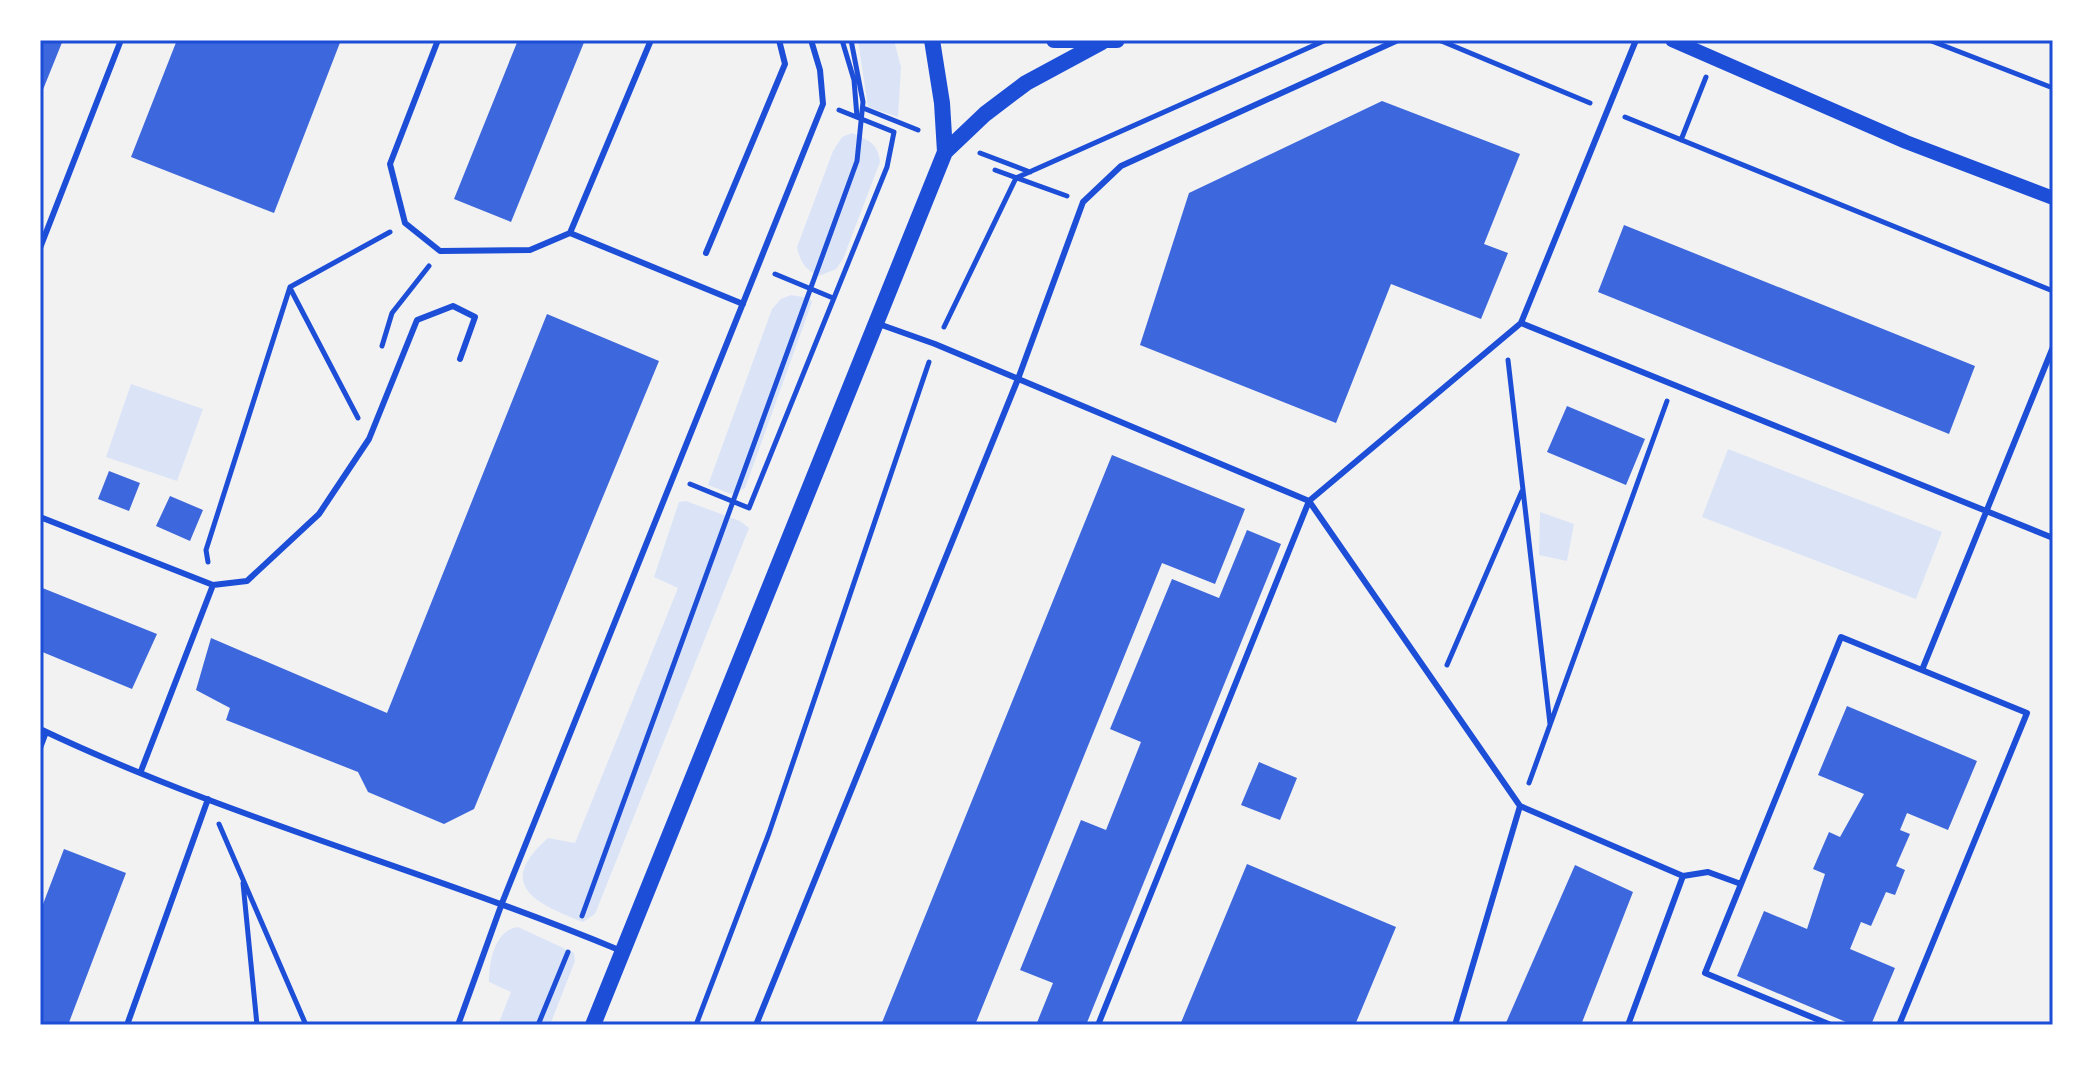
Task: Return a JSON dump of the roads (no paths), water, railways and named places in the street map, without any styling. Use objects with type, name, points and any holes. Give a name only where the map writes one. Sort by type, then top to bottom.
[{"type":"main road","points":[[932,40],[942,103],[945,152]]},
{"type":"main road","points":[[1054,40],[1109,41]]},
{"type":"main road","points":[[593,1025],[945,152],[985,114],[1026,83],[1109,41]]},
{"type":"street","points":[[1676,41],[1906,142],[2053,198]]},
{"type":"lane","points":[[40,248],[121,40]]},
{"type":"lane","points":[[438,40],[390,164],[405,223],[440,251],[530,250],[570,233],[651,40]]},
{"type":"lane","points":[[706,253],[785,64],[779,40]]},
{"type":"lane","points":[[458,1025],[502,903],[823,104],[820,70],[811,40]]},
{"type":"lane","points":[[756,1025],[1018,379],[1083,202],[1121,166],[1398,40]]},
{"type":"lane","points":[[1098,1025],[1309,501],[1521,323],[1636,40]]},
{"type":"lane","points":[[570,233],[743,304]]},
{"type":"lane","points":[[40,517],[213,585],[247,581],[319,514],[369,439],[417,320],[453,306],[475,317],[460,359]]},
{"type":"lane","points":[[876,323],[935,344],[1309,501],[1520,806],[1683,876],[1708,872],[1741,884]]},
{"type":"lane","points":[[1521,323],[1986,514],[2053,538]]},
{"type":"lane","points":[[1922,670],[2053,347]]},
{"type":"lane","points":[[141,771],[213,585]]},
{"type":"lane","points":[[1831,1025],[1705,973],[1841,637],[2027,713],[1899,1025]]},
{"type":"lane","points":[[40,748],[43,731],[208,799],[502,903],[623,952]]},
{"type":"lane","points":[[127,1025],[208,799]]},
{"type":"lane","points":[[1455,1025],[1520,806]]},
{"type":"lane","points":[[1628,1025],[1683,876]]}]
